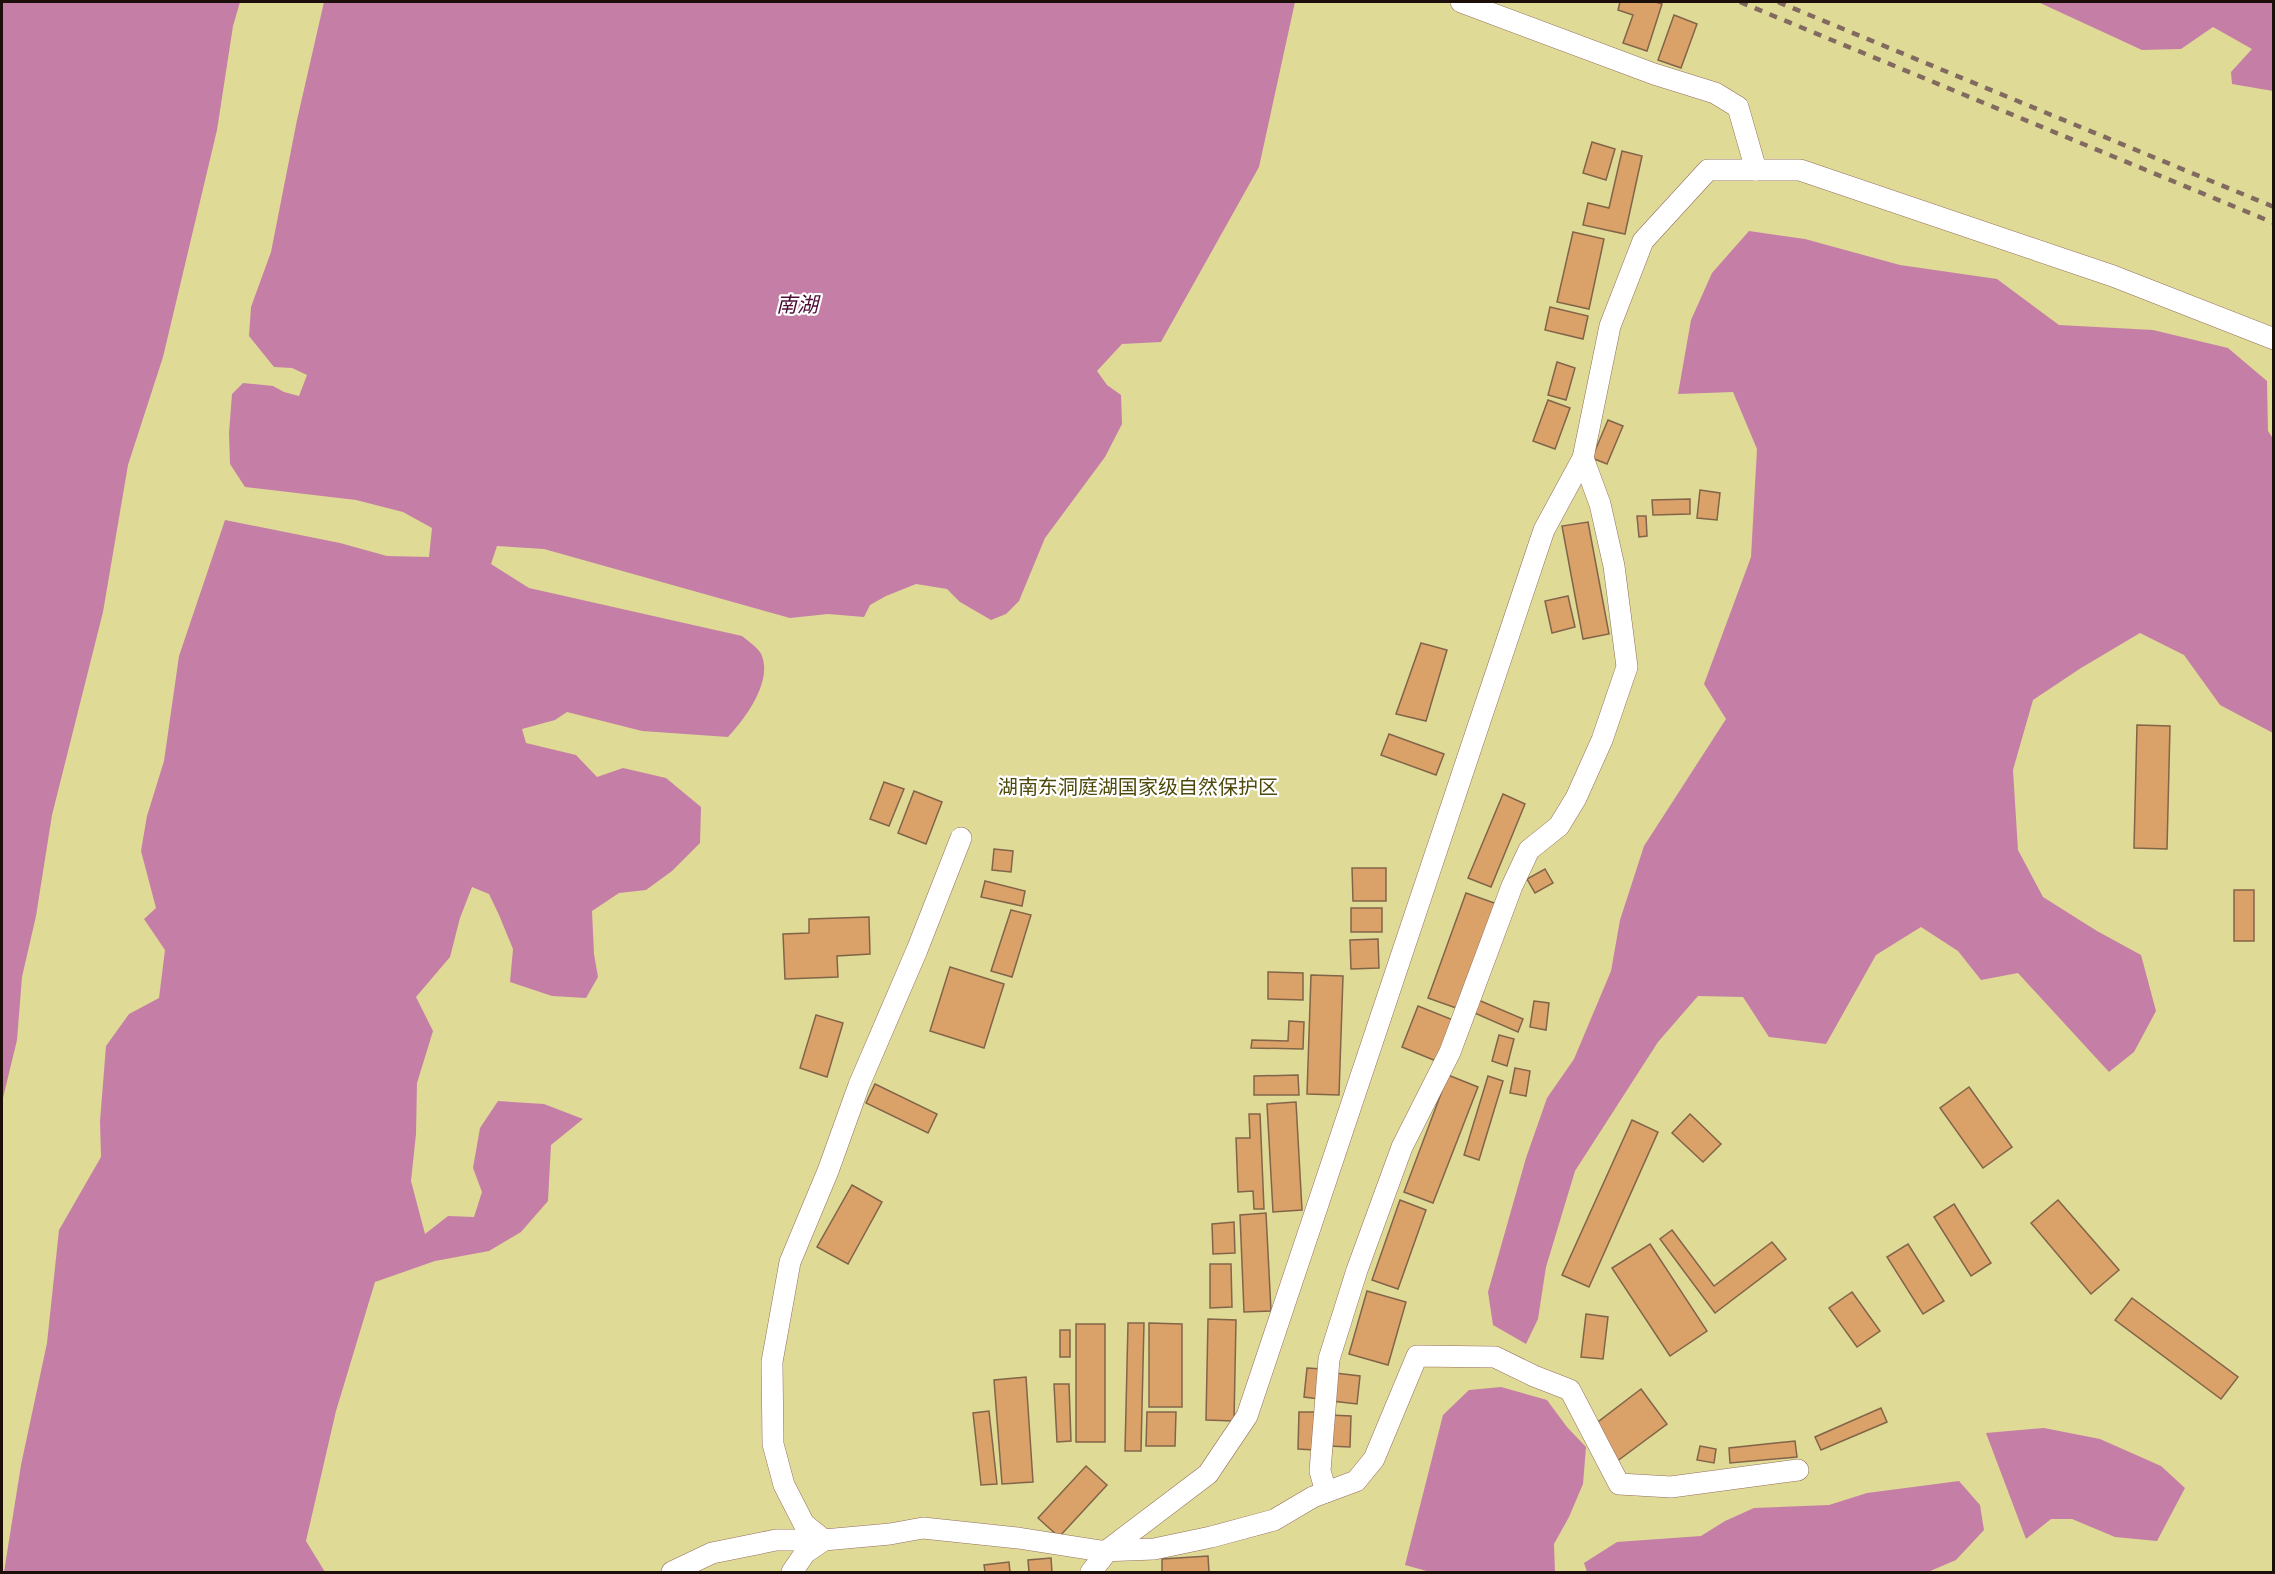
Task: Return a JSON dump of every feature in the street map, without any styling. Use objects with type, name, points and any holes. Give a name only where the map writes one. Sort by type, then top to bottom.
[{"type":"street","points":[[1461,2],[1654,74],[1715,93],[1738,108],[1756,170]]},
{"type":"street","points":[[1091,1572],[1109,1549],[1208,1474],[1247,1416],[1544,530],[1582,458],[1610,326],[1643,241],[1708,170],[1800,170],[2113,276],[2274,339]]},
{"type":"street","points":[[1326,1492],[1320,1471],[1329,1359],[1402,1147],[1450,1052],[1512,886],[1529,850],[1559,826],[1576,798],[1602,740],[1626,667],[1614,566],[1600,504],[1582,458]]},
{"type":"street","points":[[824,1540],[804,1524],[784,1485],[773,1444],[772,1362],[790,1262],[828,1171],[859,1085],[917,950],[961,838]]},
{"type":"street","points":[[672,1572],[712,1553],[776,1540],[824,1540],[890,1534],[923,1528],[1018,1538],[1101,1551],[1154,1549],[1274,1520],[1313,1497],[1356,1481],[1374,1460],[1417,1356],[1495,1357],[1570,1390],[1619,1484],[1671,1487],[1798,1470]]},
{"type":"street","points":[[792,1572],[805,1554],[824,1540]]},
{"type":"green space","name":"湖南东洞庭湖国家级自然保护区","points":[[2,2],[2273,2],[2273,1572],[2,1572]]},
{"type":"water","points":[[2,2],[240,2],[233,26],[217,130],[163,357],[128,465],[103,612],[52,815],[36,916],[22,977],[17,1040],[2,1102]]},
{"type":"water","name":"南湖","points":[[324,2],[1295,2],[1259,167],[1161,342],[1122,344],[1097,371],[1107,385],[1121,395],[1122,424],[1105,457],[1045,538],[1019,601],[1006,614],[991,620],[960,602],[947,589],[916,584],[870,605],[864,617],[828,614],[790,618],[544,549],[497,546],[491,564],[529,588],[742,636],[759,651],[764,666],[763,678],[755,700],[742,721],[728,737],[642,731],[567,712],[555,720],[522,729],[526,743],[576,755],[597,777],[623,768],[666,778],[701,807],[700,843],[672,871],[646,890],[619,893],[592,911],[594,954],[598,977],[586,998],[552,996],[510,982],[513,949],[489,894],[472,887],[460,918],[450,957],[416,997],[433,1031],[417,1083],[416,1134],[411,1181],[425,1234],[448,1216],[474,1217],[482,1192],[473,1168],[480,1128],[498,1101],[544,1104],[583,1119],[551,1145],[548,1201],[521,1232],[489,1251],[435,1261],[375,1282],[336,1411],[306,1541],[325,1572],[4,1572],[21,1465],[47,1343],[59,1230],[101,1157],[100,1121],[106,1046],[129,1014],[159,998],[165,950],[144,919],[156,908],[141,851],[147,816],[164,761],[179,656],[225,520],[340,543],[387,556],[429,557],[432,528],[403,512],[356,500],[245,487],[230,464],[229,433],[232,394],[243,383],[273,386],[299,396],[307,375],[292,368],[274,367],[249,336],[251,307],[271,252],[297,120]]},
{"type":"water","points":[[2038,2],[2273,2],[2273,91],[2232,84],[2231,72],[2252,49],[2213,27],[2181,49],[2142,50]]},
{"type":"water","points":[[1749,231],[1805,239],[1900,265],[1997,279],[2059,325],[2153,330],[2228,348],[2267,381],[2268,431],[2274,440],[2273,733],[2220,705],[2184,655],[2140,633],[2033,700],[2013,770],[2018,850],[2043,897],[2141,955],[2156,1011],[2134,1052],[2109,1072],[2018,973],[1981,980],[1958,951],[1921,927],[1876,955],[1826,1044],[1769,1037],[1743,997],[1698,996],[1658,1042],[1575,1171],[1546,1267],[1538,1319],[1526,1344],[1493,1325],[1488,1292],[1526,1158],[1547,1098],[1574,1059],[1611,971],[1620,920],[1644,846],[1726,719],[1704,684],[1751,557],[1757,449],[1733,392],[1678,394],[1691,320],[1712,273]]},
{"type":"water","points":[[1501,1387],[1547,1400],[1567,1427],[1586,1447],[1583,1484],[1554,1544],[1555,1572],[1430,1572],[1405,1565],[1443,1415],[1469,1390]]},
{"type":"water","points":[[2044,1428],[2100,1439],[2161,1466],[2185,1488],[2157,1541],[2115,1537],[2072,1519],[2051,1519],[2026,1539],[1986,1433]]},
{"type":"water","points":[[1959,1481],[1980,1505],[1984,1530],[1956,1560],[1928,1572],[1587,1572],[1584,1563],[1617,1542],[1701,1536],[1725,1521],[1754,1508],[1829,1505],[1867,1493]]},
{"type":"building","points":[[1620,2],[1662,4],[1647,51],[1623,43],[1633,15],[1618,10]]},
{"type":"building","points":[[1674,15],[1697,24],[1681,68],[1658,60]]},
{"type":"building","points":[[1592,142],[1615,149],[1606,180],[1583,173]]},
{"type":"building","points":[[1622,151],[1642,156],[1625,234],[1583,225],[1588,203],[1609,208]]},
{"type":"building","points":[[1573,232],[1604,239],[1589,309],[1557,302]]},
{"type":"building","points":[[1550,307],[1588,316],[1583,339],[1545,330]]},
{"type":"building","points":[[1557,362],[1575,368],[1566,400],[1548,395]]},
{"type":"building","points":[[1548,400],[1570,408],[1555,449],[1533,441]]},
{"type":"building","points":[[1608,420],[1623,426],[1607,464],[1592,458]]},
{"type":"building","points":[[1700,490],[1720,493],[1717,520],[1697,518]]},
{"type":"building","points":[[1690,499],[1690,514],[1653,515],[1652,500]]},
{"type":"building","points":[[1637,516],[1646,516],[1647,536],[1639,537]]},
{"type":"building","points":[[1588,522],[1609,634],[1583,639],[1562,526]]},
{"type":"building","points":[[1568,596],[1575,627],[1552,633],[1545,601]]},
{"type":"building","points":[[1421,643],[1447,650],[1426,721],[1396,714]]},
{"type":"building","points":[[2137,725],[2170,726],[2167,849],[2134,848]]},
{"type":"building","points":[[1389,734],[1444,754],[1436,775],[1381,755]]},
{"type":"building","points":[[884,782],[904,789],[889,826],[870,819]]},
{"type":"building","points":[[914,791],[942,802],[926,844],[898,833]]},
{"type":"building","points":[[1503,794],[1525,804],[1491,887],[1468,878]]},
{"type":"building","points":[[994,849],[1013,851],[1011,872],[992,870]]},
{"type":"building","points":[[1352,868],[1386,868],[1386,901],[1353,901]]},
{"type":"building","points":[[1545,869],[1553,883],[1535,893],[1527,879]]},
{"type":"building","points":[[985,881],[1025,891],[1022,906],[981,897]]},
{"type":"building","points":[[2234,890],[2254,890],[2254,941],[2234,941]]},
{"type":"building","points":[[1466,893],[1497,904],[1459,1009],[1428,998]]},
{"type":"building","points":[[1351,908],[1382,908],[1382,932],[1351,932]]},
{"type":"building","points":[[1011,910],[1031,915],[1012,977],[991,971]]},
{"type":"building","points":[[869,917],[870,954],[837,956],[838,977],[785,979],[783,934],[809,933],[809,919]]},
{"type":"building","points":[[1378,939],[1379,968],[1351,969],[1350,940]]},
{"type":"building","points":[[950,967],[1004,984],[984,1048],[930,1031]]},
{"type":"building","points":[[1268,972],[1303,973],[1303,1000],[1268,999]]},
{"type":"building","points":[[1311,975],[1343,976],[1339,1095],[1307,1094]]},
{"type":"building","points":[[1476,999],[1523,1019],[1518,1032],[1470,1011]]},
{"type":"building","points":[[1534,1001],[1549,1003],[1546,1030],[1530,1027]]},
{"type":"building","points":[[1418,1006],[1453,1020],[1436,1061],[1402,1047]]},
{"type":"building","points":[[816,1015],[843,1023],[827,1077],[800,1068]]},
{"type":"building","points":[[1289,1021],[1304,1022],[1303,1049],[1251,1048],[1252,1040],[1288,1041]]},
{"type":"building","points":[[1499,1035],[1514,1039],[1507,1066],[1492,1061]]},
{"type":"building","points":[[1515,1068],[1530,1071],[1526,1096],[1510,1093]]},
{"type":"building","points":[[1298,1075],[1299,1095],[1254,1095],[1254,1076]]},
{"type":"building","points":[[1448,1075],[1478,1087],[1433,1203],[1404,1192]]},
{"type":"building","points":[[1488,1076],[1503,1081],[1479,1160],[1464,1155]]},
{"type":"building","points":[[875,1084],[937,1114],[928,1133],[866,1103]]},
{"type":"building","points":[[1969,1087],[2012,1147],[1983,1168],[1940,1108]]},
{"type":"building","points":[[1296,1102],[1302,1210],[1273,1212],[1267,1104]]},
{"type":"building","points":[[1249,1114],[1260,1114],[1264,1209],[1254,1209],[1253,1191],[1238,1192],[1236,1138],[1250,1138]]},
{"type":"building","points":[[1690,1114],[1721,1144],[1703,1162],[1672,1133]]},
{"type":"building","points":[[1632,1120],[1658,1132],[1589,1287],[1562,1275]]},
{"type":"building","points":[[852,1185],[882,1202],[848,1264],[817,1247]]},
{"type":"building","points":[[1400,1200],[1426,1210],[1398,1289],[1372,1280]]},
{"type":"building","points":[[2058,1200],[2119,1270],[2091,1294],[2031,1223]]},
{"type":"building","points":[[1954,1204],[1991,1263],[1971,1276],[1934,1217]]},
{"type":"building","points":[[1266,1213],[1271,1311],[1244,1312],[1240,1215]]},
{"type":"building","points":[[1234,1222],[1235,1253],[1213,1254],[1212,1224]]},
{"type":"building","points":[[1672,1230],[1714,1286],[1772,1242],[1786,1259],[1715,1313],[1660,1239]]},
{"type":"building","points":[[1650,1244],[1707,1331],[1670,1356],[1612,1268]]},
{"type":"building","points":[[1908,1244],[1944,1301],[1923,1314],[1887,1257]]},
{"type":"building","points":[[1210,1264],[1231,1264],[1232,1307],[1210,1308]]},
{"type":"building","points":[[1367,1291],[1406,1302],[1388,1365],[1349,1354]]},
{"type":"building","points":[[1852,1292],[1880,1331],[1857,1347],[1829,1308]]},
{"type":"building","points":[[2132,1298],[2238,1377],[2221,1399],[2115,1320]]},
{"type":"building","points":[[1586,1314],[1608,1317],[1603,1359],[1581,1357]]},
{"type":"building","points":[[1208,1319],[1236,1320],[1234,1421],[1206,1420]]},
{"type":"building","points":[[1128,1323],[1144,1323],[1141,1451],[1125,1451]]},
{"type":"building","points":[[1149,1323],[1182,1324],[1182,1407],[1149,1407]]},
{"type":"building","points":[[1076,1324],[1105,1324],[1105,1442],[1076,1442]]},
{"type":"building","points":[[1060,1330],[1070,1330],[1070,1357],[1060,1357]]},
{"type":"building","points":[[1307,1368],[1322,1369],[1319,1399],[1304,1397]]},
{"type":"building","points":[[1335,1373],[1360,1376],[1357,1404],[1332,1401]]},
{"type":"building","points":[[1026,1377],[1033,1482],[1002,1484],[994,1380]]},
{"type":"building","points":[[1054,1384],[1069,1384],[1071,1441],[1057,1442]]},
{"type":"building","points":[[1641,1389],[1667,1424],[1616,1462],[1590,1428]]},
{"type":"building","points":[[1881,1408],[1887,1422],[1821,1450],[1815,1437]]},
{"type":"building","points":[[989,1411],[997,1484],[981,1485],[973,1413]]},
{"type":"building","points":[[1147,1412],[1176,1412],[1175,1446],[1146,1446]]},
{"type":"building","points":[[1299,1412],[1316,1412],[1315,1450],[1298,1449]]},
{"type":"building","points":[[1329,1415],[1351,1416],[1350,1447],[1328,1446]]},
{"type":"building","points":[[1795,1441],[1797,1457],[1730,1463],[1729,1448]]},
{"type":"building","points":[[1700,1446],[1716,1449],[1714,1463],[1697,1460]]},
{"type":"building","points":[[1086,1466],[1107,1485],[1059,1537],[1038,1518]]},
{"type":"building","points":[[1208,1556],[1209,1572],[1162,1572],[1162,1559]]},
{"type":"building","points":[[1051,1558],[1052,1572],[1029,1572],[1028,1560]]},
{"type":"building","points":[[1009,1562],[1010,1572],[985,1572],[984,1565]]},
{"type":"railway","points":[[1740,2],[2274,223]]},
{"type":"railway","points":[[1778,2],[2274,207]]}]
